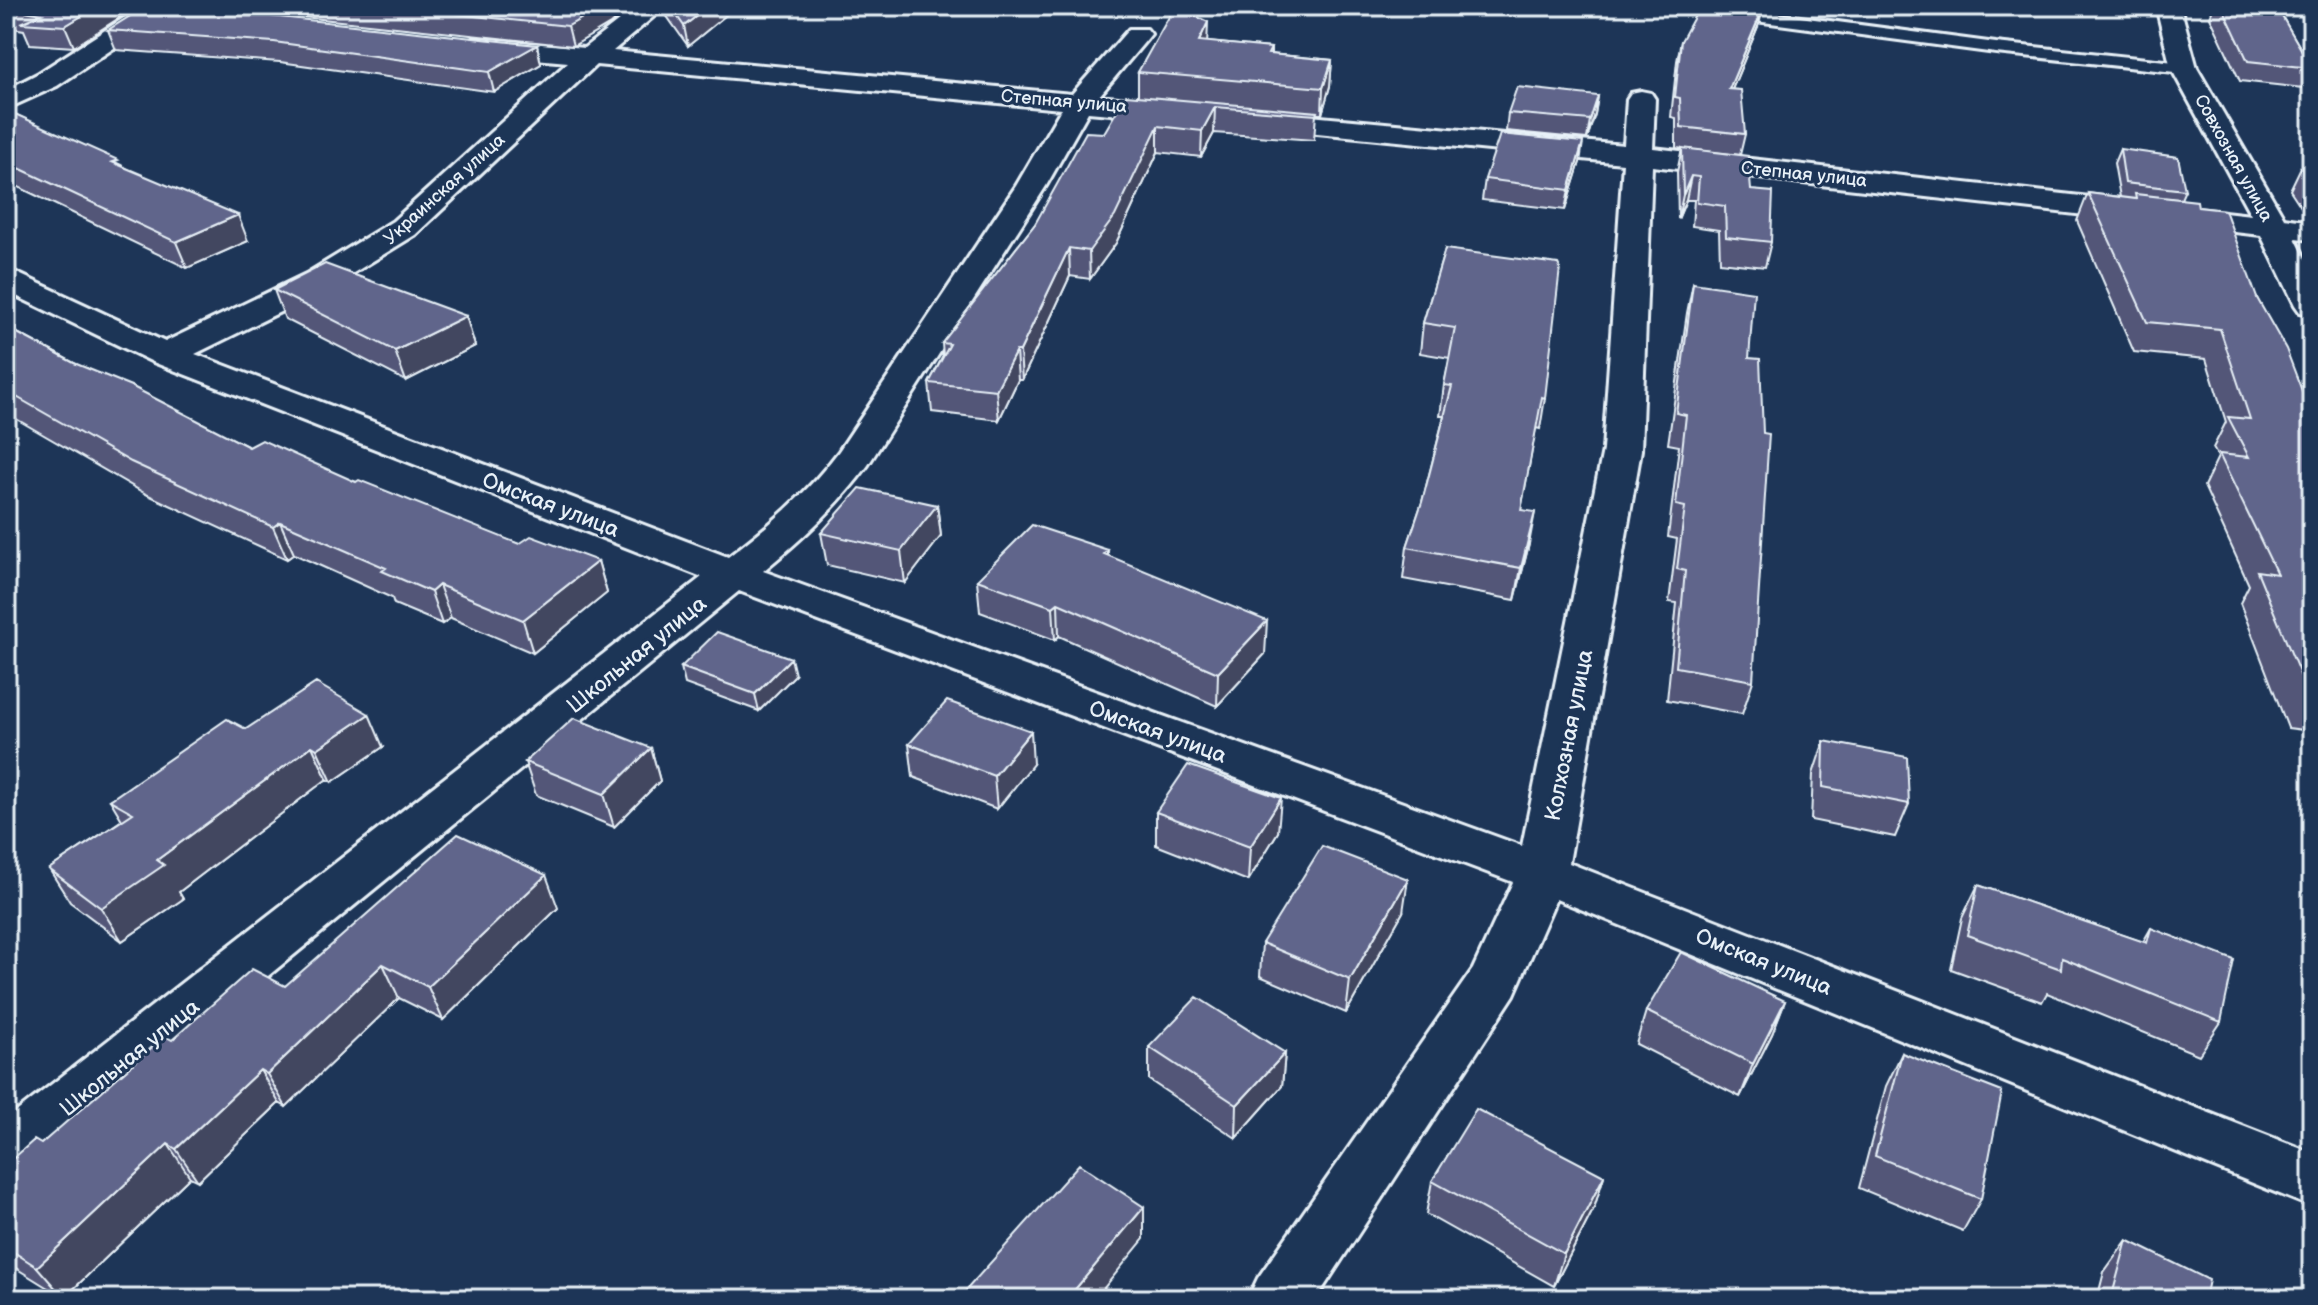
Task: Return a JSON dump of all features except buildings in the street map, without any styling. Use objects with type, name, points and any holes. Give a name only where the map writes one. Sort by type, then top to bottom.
[{"type":"street","points":[[102,6],[155,9],[228,20]]},
{"type":"street","name":"Украинская улица","points":[[165,355],[321,280],[373,251],[404,228],[588,58],[654,6]]},
{"type":"street","name":"Совхозная улица","points":[[2168,6],[2184,68],[2273,227],[2312,305]]},
{"type":"street","points":[[6,101],[47,80],[155,9]]},
{"type":"street","name":"Школьная улица","points":[[6,1155],[802,519],[829,491],[854,457],[1031,186],[1079,103],[1138,34]]},
{"type":"street","name":"Степная улица","points":[[447,43],[1203,114]]},
{"type":"street","name":"Колхозная улица","points":[[1280,1299],[1495,980],[1542,873],[1622,450],[1641,99]]},
{"type":"street","name":"Степная улица","points":[[1234,117],[1636,155],[2312,231]]},
{"type":"street","name":"Омская улица","points":[[6,278],[165,355],[735,575],[1542,873],[2312,1180]]},
{"type":"lane","points":[[1681,6],[1996,48],[2184,68]]}]
